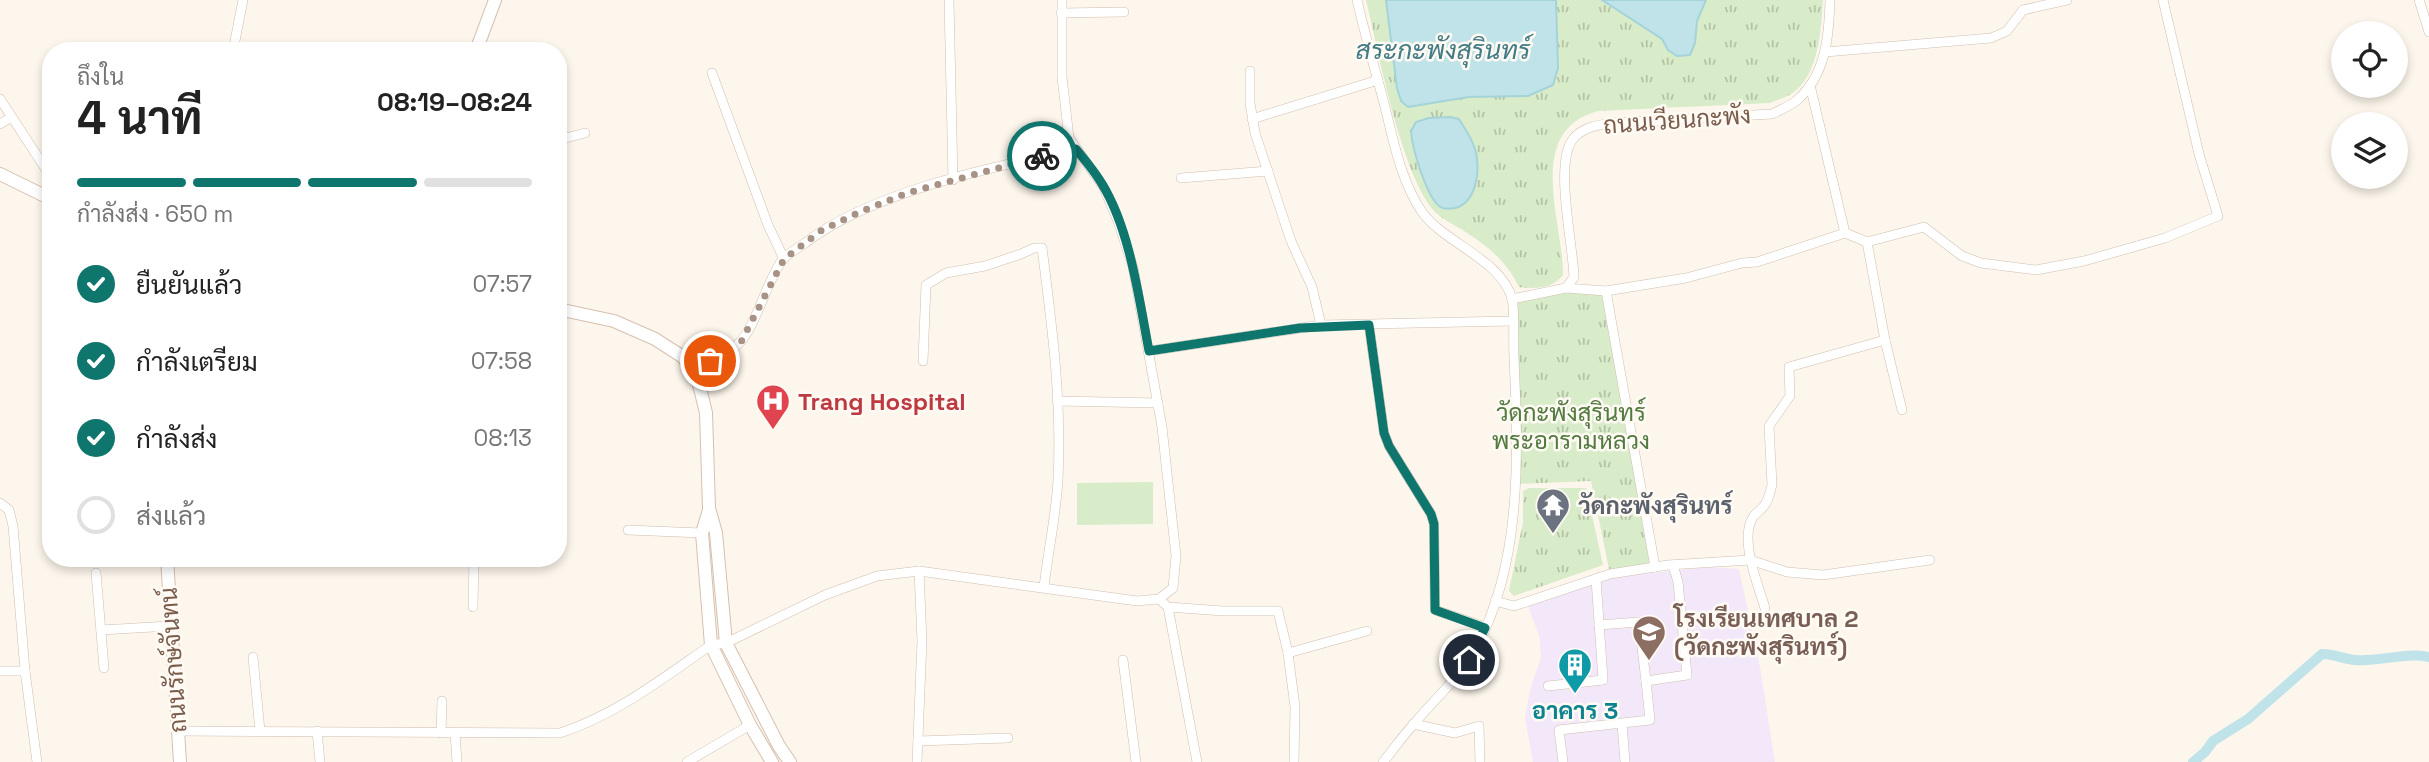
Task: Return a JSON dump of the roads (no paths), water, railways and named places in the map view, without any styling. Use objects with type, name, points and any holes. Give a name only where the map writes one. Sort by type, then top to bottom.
[{"type":"main road","points":[[479,42],[495,0]]},
{"type":"main road","points":[[0,174],[42,195]]},
{"type":"main road","points":[[567,311],[614,321],[655,339],[683,357],[698,380],[706,413],[709,508],[716,533],[726,642],[779,746],[790,762]]},
{"type":"main road","points":[[709,508],[702,533],[711,645],[750,725],[772,762]]},
{"type":"main road","name":"ถนนรักษ์จันทน์","points":[[167,567],[180,762]]},
{"type":"street","points":[[235,42],[243,0]]},
{"type":"street","points":[[949,0],[953,180]]},
{"type":"street","points":[[178,731],[560,733],[585,725],[623,704],[711,645],[726,642],[825,595],[877,576],[919,571],[1137,601],[1159,600],[1173,589],[1176,556],[1158,403],[1149,351],[1133,267],[1118,221],[1104,186],[1069,138],[1062,77],[1062,0]]},
{"type":"street","points":[[1357,0],[1411,195],[1424,215],[1438,228],[1499,276],[1512,299],[1516,402],[1515,484],[1509,546],[1495,601],[1477,646],[1460,674],[1413,724],[1383,762]]},
{"type":"street","name":"ถนนเวียนกะพัง","points":[[1566,288],[1574,277],[1565,182],[1565,158],[1573,138],[1589,127],[1612,123],[1772,114],[1795,102],[1810,85],[1825,52],[1829,34],[1830,0]]},
{"type":"street","points":[[1825,52],[1991,38],[2007,31],[2023,9],[2067,0]]},
{"type":"street","points":[[1512,299],[1566,288],[1606,291],[1686,278],[1742,263],[1757,262],[1845,233],[1867,242],[1924,227],[1962,256],[1981,263],[2036,270],[2084,261],[2165,238],[2218,216],[2199,154],[2163,0]]},
{"type":"street","points":[[2419,0],[2429,32]]},
{"type":"street","points":[[1061,13],[1124,12]]},
{"type":"street","points":[[1250,71],[1252,119],[1291,241],[1312,287],[1321,325]]},
{"type":"street","points":[[712,73],[768,225],[784,259]]},
{"type":"street","points":[[1252,119],[1378,79]]},
{"type":"street","points":[[1810,85],[1845,233]]},
{"type":"street","points":[[0,99],[42,164]]},
{"type":"street","points":[[0,124],[10,118]]},
{"type":"street","points":[[567,138],[585,133]]},
{"type":"street","points":[[692,370],[728,352],[741,342],[784,259],[822,230],[907,193],[1012,163],[1076,149]]},
{"type":"street","points":[[1181,178],[1268,171]]},
{"type":"street","points":[[1867,242],[1885,340],[1902,410]]},
{"type":"street","points":[[923,361],[926,285],[946,273],[985,266],[1034,248],[1042,248],[1054,340],[1058,481],[1044,587]]},
{"type":"street","points":[[1606,291],[1655,567]]},
{"type":"street","points":[[1149,351],[1321,325],[1512,321]]},
{"type":"street","points":[[1369,325],[1384,433],[1389,446],[1431,514],[1434,524],[1435,610],[1485,628]]},
{"type":"street","points":[[1765,608],[1750,560],[1748,531],[1753,517],[1765,505],[1772,485],[1769,426],[1790,396],[1789,367],[1885,340]]},
{"type":"street","points":[[1057,401],[1158,403]]},
{"type":"street","points":[[0,503],[9,510],[13,526],[24,671],[37,762]]},
{"type":"street","points":[[628,530],[702,533]]},
{"type":"street","points":[[1495,601],[1514,606],[1596,579],[1673,565],[1750,560],[1787,572],[1823,575],[1930,561]]},
{"type":"street","points":[[1646,681],[1687,675],[1678,582],[1673,565]]},
{"type":"street","points":[[473,607],[474,567]]},
{"type":"street","points":[[917,762],[922,642],[919,571]]},
{"type":"street","points":[[96,573],[104,668]]},
{"type":"street","points":[[1548,686],[1603,680],[1596,579]]},
{"type":"street","points":[[1159,600],[1168,607],[1278,611],[1288,653],[1295,707],[1293,762]]},
{"type":"street","points":[[1168,607],[1197,762]]},
{"type":"street","points":[[1563,762],[1559,730],[1650,720],[1639,622],[1599,625]]},
{"type":"street","points":[[101,629],[170,626]]},
{"type":"street","points":[[1288,653],[1367,631]]},
{"type":"street","points":[[253,657],[260,731]]},
{"type":"street","points":[[1123,660],[1136,762]]},
{"type":"street","points":[[0,671],[24,671]]},
{"type":"street","points":[[441,733],[442,701]]},
{"type":"street","points":[[1413,724],[1455,733],[1479,726],[1480,762]]},
{"type":"street","points":[[1622,724],[1625,762]]},
{"type":"street","points":[[687,762],[750,725]]},
{"type":"street","points":[[317,731],[320,762]]},
{"type":"street","points":[[455,733],[457,762]]},
{"type":"street","points":[[918,741],[1008,738]]},
{"type":"water","name":"สระกะพังสุรินทร์","points":[[1386,0],[1556,0],[1558,68],[1553,85],[1528,96],[1469,97],[1408,107],[1401,101],[1397,88]]},
{"type":"water","points":[[1602,0],[1706,0],[1697,21],[1695,43],[1690,55],[1677,56],[1668,50],[1662,39]]},
{"type":"water","points":[[1450,117],[1459,119],[1470,138],[1476,153],[1477,173],[1474,188],[1467,201],[1447,209],[1439,206],[1429,192],[1417,159],[1411,131],[1416,122]]},
{"type":"waterway","points":[[2193,762],[2213,741],[2248,719],[2322,654],[2355,660],[2429,657]]},
{"type":"place","name":"Trang Hospital","points":[[773,431]]},
{"type":"place","name":"วัดกะพังสุรินทร์","points":[[1553,535]]},
{"type":"place","name":"โรงเรียนเทศบาล 2 (วัดกะพังสุรินทร์)","points":[[1649,662]]},
{"type":"place","name":"อาคาร 3","points":[[1575,695]]},
{"type":"park label","name":"วัดกะพังสุรินทร์ พระอารามหลวง","points":[[1571,426]]}]
